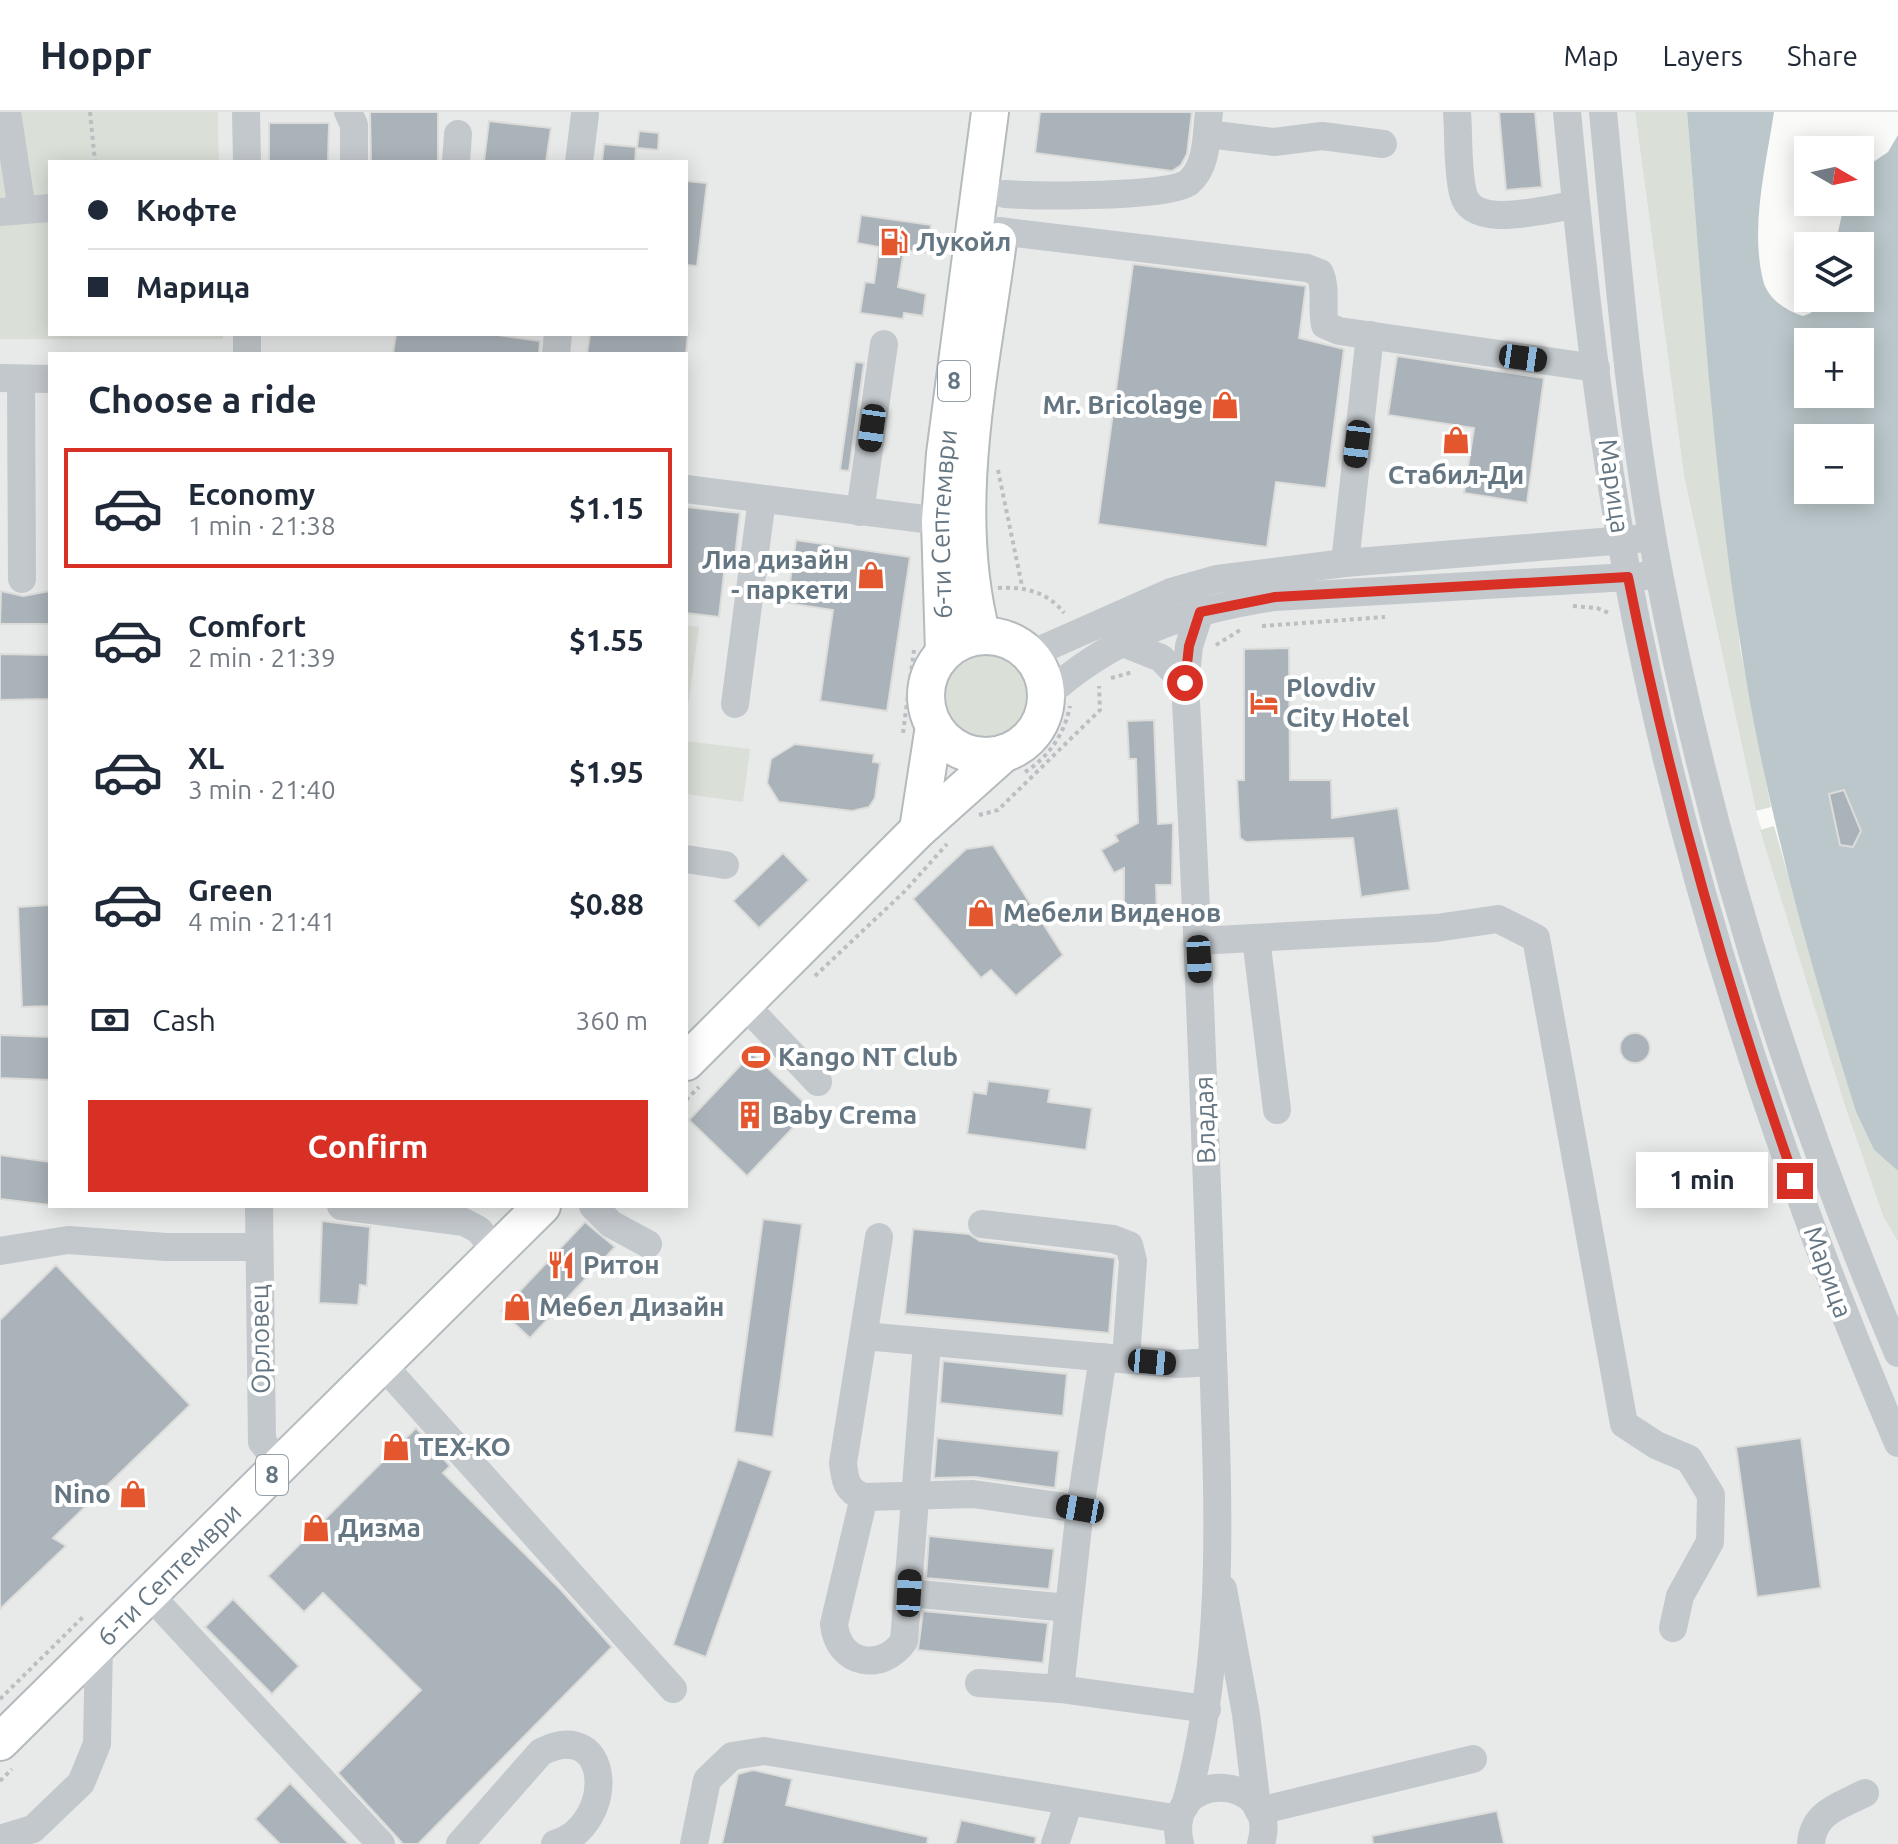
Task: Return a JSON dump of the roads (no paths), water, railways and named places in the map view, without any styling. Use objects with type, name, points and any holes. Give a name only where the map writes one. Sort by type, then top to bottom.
[{"type":"main road","name":"6-ти Септември","points":[[930,648],[945,454],[990,112]]},
{"type":"main road","name":"6-ти Септември","points":[[982,636],[968,571],[966,524],[971,451],[1015,112]]},
{"type":"main road","points":[[688,1060],[918,830],[1004,753],[1034,732],[1045,697],[1041,674],[1029,655],[1007,640],[982,636],[930,648]]},
{"type":"main road","name":"8","points":[[918,830],[918,730],[928,714],[926,688],[936,662],[930,648]]},
{"type":"main road","points":[[918,730],[942,737],[964,752],[977,755],[1004,753]]},
{"type":"main road","name":"6-ти Септември","points":[[0,1742],[540,1208]]},
{"type":"street","points":[[7,112],[11,211],[48,208]]},
{"type":"street","points":[[246,112],[247,160]]},
{"type":"street","points":[[348,112],[354,125],[354,160]]},
{"type":"street","points":[[1457,112],[1463,194],[1469,207],[1478,213],[1493,216],[1576,205]]},
{"type":"street","name":"Марица","points":[[1567,112],[1596,368],[1621,540],[1680,814],[1753,1062],[1837,1300],[1898,1443]]},
{"type":"street","name":"Марица","points":[[1603,112],[1621,304],[1659,575],[1709,806],[1783,1052],[1870,1288],[1898,1353]]},
{"type":"street","points":[[579,160],[585,114]]},
{"type":"street","points":[[1005,194],[1035,196],[1166,191],[1188,184],[1201,168],[1208,123],[1274,142],[1322,136],[1383,144]]},
{"type":"street","points":[[456,160],[458,134]]},
{"type":"street","points":[[999,231],[1307,268],[1320,273],[1325,286],[1321,310],[1325,325],[1370,335],[1596,368]]},
{"type":"street","points":[[1345,563],[1370,335]]},
{"type":"street","points":[[860,512],[884,344]]},
{"type":"street","points":[[22,579],[11,378],[48,379]]},
{"type":"street","points":[[688,489],[940,521]]},
{"type":"street","points":[[735,704],[762,499]]},
{"type":"street","points":[[1029,655],[1171,592],[1231,577],[1345,563],[1654,537]]},
{"type":"street","points":[[1045,697],[1079,666],[1123,643],[1200,612],[1275,597],[1659,575]]},
{"type":"street","name":"Владая","points":[[1181,1823],[1207,1709],[1216,1557],[1213,1362],[1185,683],[1189,646],[1200,612]]},
{"type":"street","points":[[1123,643],[1161,658],[1185,683]]},
{"type":"street","points":[[688,859],[725,865]]},
{"type":"street","points":[[1198,941],[1436,928],[1498,919],[1536,938],[1624,1424],[1656,1445],[1689,1459],[1711,1495],[1710,1542],[1680,1596],[1673,1628]]},
{"type":"street","points":[[1256,938],[1277,1110]]},
{"type":"street","points":[[744,1004],[818,1082]]},
{"type":"street","name":"Орловец","points":[[259,1208],[262,1442],[282,1465]]},
{"type":"street","points":[[356,1208],[464,1222],[479,1230],[496,1252]]},
{"type":"street","points":[[595,1208],[611,1224],[648,1244]]},
{"type":"street","points":[[982,1224],[1113,1239],[1129,1245],[1133,1261],[1115,1358],[1080,1509],[1060,1689]]},
{"type":"street","points":[[879,1237],[843,1463],[845,1481],[852,1493],[864,1497],[973,1494],[1080,1509]]},
{"type":"street","points":[[0,1251],[68,1240],[166,1247],[259,1247]]},
{"type":"street","points":[[864,1336],[927,1344],[1213,1362]]},
{"type":"street","points":[[864,1497],[834,1624],[836,1641],[843,1653],[869,1659],[896,1653],[904,1641],[927,1344]]},
{"type":"street","points":[[382,1364],[673,1689]]},
{"type":"street","name":"Владая","points":[[1216,1557],[1233,1634],[1261,1828]]},
{"type":"street","points":[[909,1593],[1068,1608]]},
{"type":"street","points":[[149,1594],[381,1844]]},
{"type":"street","points":[[0,1839],[33,1829],[81,1783],[97,1744],[99,1643]]},
{"type":"street","points":[[979,1683],[1060,1689],[1207,1709]]},
{"type":"street","points":[[460,1844],[541,1752],[557,1744],[573,1745],[588,1751],[597,1767],[600,1793],[588,1823],[567,1840],[555,1844]]},
{"type":"street","points":[[694,1844],[707,1780],[732,1756],[764,1751],[1181,1823],[1207,1788],[1222,1786],[1248,1796],[1261,1828],[1473,1759]]},
{"type":"street","points":[[1811,1844],[1812,1832],[1820,1817],[1865,1793]]},
{"type":"street","points":[[1055,1844],[1069,1802]]},
{"type":"place","name":"Лукойл","points":[[894,242]]},
{"type":"place","name":"Mr. Bricolage","points":[[1225,405]]},
{"type":"place","name":"Стабил-Ди","points":[[1456,440]]},
{"type":"place","name":"Лиа дизайн - паркети","points":[[871,575]]},
{"type":"place","name":"Plovdiv City Hotel","points":[[1264,703]]},
{"type":"place","name":"Мебели Виденов","points":[[981,913]]},
{"type":"place","name":"Kango NT Club","points":[[756,1057]]},
{"type":"place","name":"Baby Crema","points":[[750,1115]]},
{"type":"place","name":"Ритон","points":[[561,1265]]},
{"type":"place","name":"Мебел Дизайн","points":[[517,1307]]},
{"type":"place","name":"ТЕХ-КО","points":[[396,1447]]},
{"type":"place","name":"Nino","points":[[133,1494]]},
{"type":"place","name":"Дизма","points":[[316,1528]]}]
